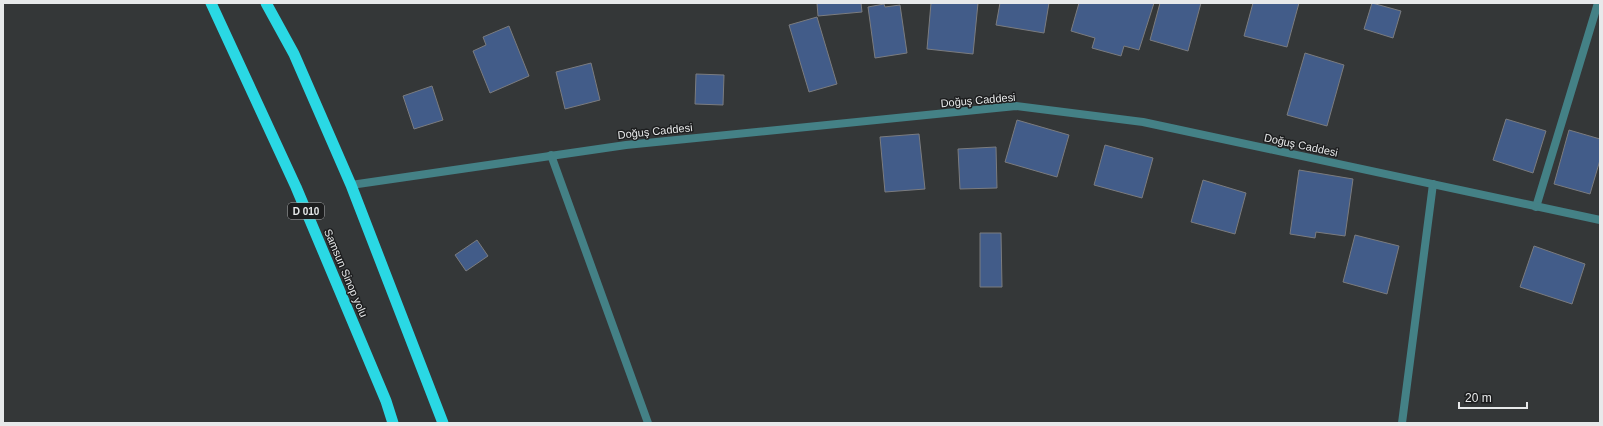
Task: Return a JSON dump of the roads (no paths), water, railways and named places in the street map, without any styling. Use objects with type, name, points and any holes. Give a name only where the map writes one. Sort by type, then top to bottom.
[{"type":"highway","name":"Samsun Sinop yolu","points":[[211,3],[296,187],[386,401],[393,423]]},
{"type":"highway","points":[[266,3],[294,54],[351,185],[443,423]]},
{"type":"street","points":[[1536,207],[1598,3]]},
{"type":"street","name":"Doğuş Caddesi","points":[[351,185],[626,145],[1016,106],[1143,122],[1600,220]]},
{"type":"street","points":[[551,156],[648,423]]},
{"type":"street","points":[[1402,423],[1433,184]]}]
